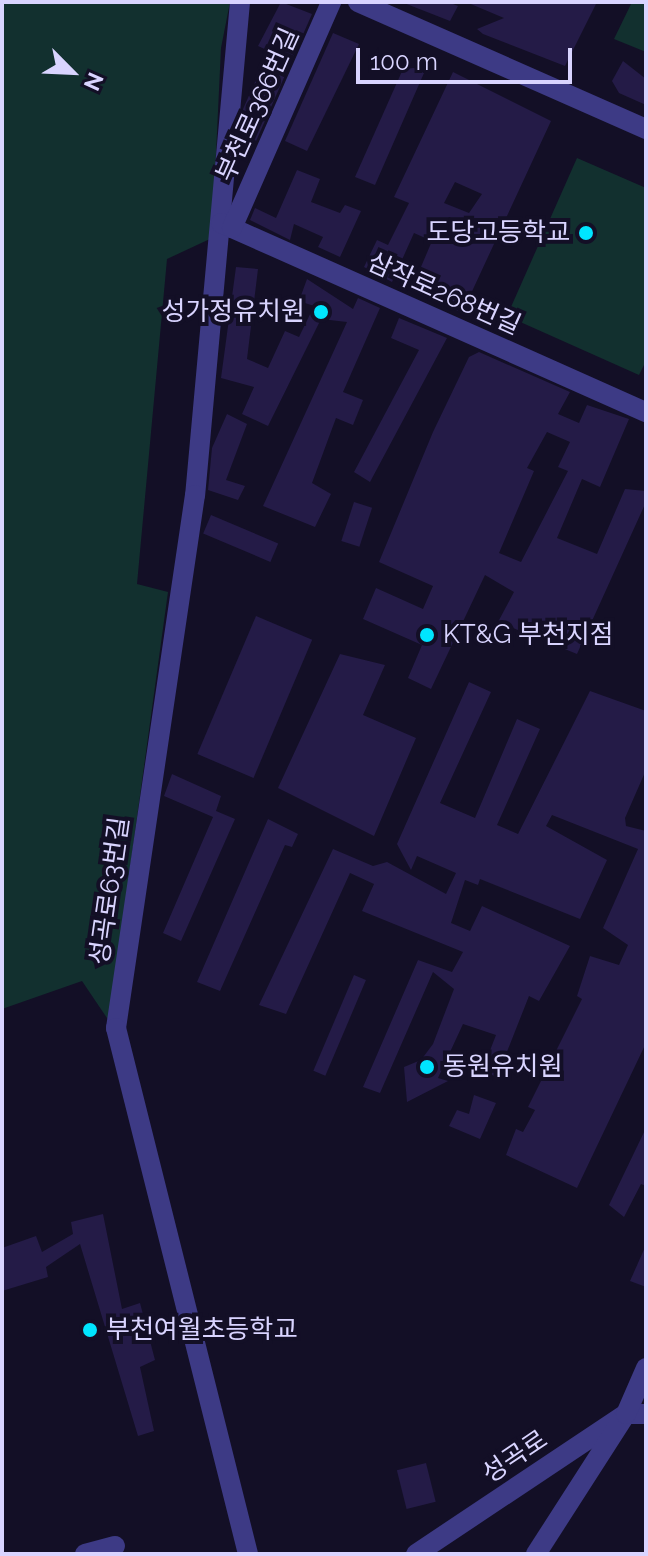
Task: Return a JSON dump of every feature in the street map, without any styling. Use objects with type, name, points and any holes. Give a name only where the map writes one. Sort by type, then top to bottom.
[{"type":"street","name":"성곡로63번길","points":[[240,2],[227,225],[195,495],[116,1028],[248,1554]]},
{"type":"street","name":"부천로366번길","points":[[227,225],[331,2]]},
{"type":"street","points":[[358,2],[646,129]]},
{"type":"street","name":"삼작로268번길","points":[[227,225],[646,412]]},
{"type":"street","points":[[536,1554],[636,1414],[646,1368]]},
{"type":"street","name":"성곡로","points":[[416,1554],[636,1414]]},
{"type":"street","points":[[85,1554],[115,1546]]},
{"type":"green space","points":[[2,2],[230,2],[221,48],[212,238],[167,259],[137,584],[168,592],[109,1021],[82,981],[2,1009]]},
{"type":"green space","points":[[632,2],[646,2],[646,52],[614,39]]},
{"type":"green space","name":"도당고등학교","points":[[577,158],[646,188],[646,361],[639,375],[507,316]]},
{"type":"building","points":[[281,2],[312,14],[253,148],[240,143],[243,109],[269,51],[258,46]]},
{"type":"building","points":[[448,2],[458,6],[450,21],[404,3]]},
{"type":"building","points":[[466,2],[597,2],[565,66],[483,34],[477,29],[504,18]]},
{"type":"building","points":[[333,33],[359,44],[307,151],[285,141]]},
{"type":"building","points":[[623,61],[646,79],[646,105],[619,93],[612,81]]},
{"type":"building","points":[[414,68],[424,73],[375,185],[355,177],[403,69]]},
{"type":"building","points":[[453,72],[551,121],[462,313],[412,288],[432,241],[414,233],[392,282],[364,267],[377,240],[388,245],[409,203],[394,197]],"holes":[[[455,182],[482,194],[469,213],[444,203]]]},
{"type":"building","points":[[297,170],[320,179],[311,202],[340,213],[345,205],[361,211],[340,257],[318,247],[323,237],[294,224],[290,240],[250,220],[255,208],[276,218]]},
{"type":"building","points":[[236,267],[258,269],[247,359],[268,368],[285,331],[299,337],[314,306],[299,301],[307,279],[353,309],[358,298],[380,308],[343,392],[363,400],[353,425],[336,418],[312,483],[331,494],[315,527],[263,506],[347,322],[321,319],[268,426],[242,414],[254,387],[221,378]]},
{"type":"building","points":[[399,318],[447,338],[370,482],[354,472],[419,350],[391,338]]},
{"type":"building","points":[[479,352],[570,392],[558,414],[579,423],[587,405],[629,419],[600,487],[582,479],[557,538],[597,554],[625,489],[646,491],[646,502],[577,654],[498,622],[514,592],[485,575],[431,689],[408,678],[422,645],[363,619],[376,588],[423,609],[433,586],[379,562],[433,432],[469,357]],"holes":[[[547,432],[570,442],[558,467],[568,471],[521,562],[499,553],[534,471],[527,468]]]},
{"type":"building","points":[[227,414],[247,424],[226,480],[245,486],[238,500],[208,490],[212,448]]},
{"type":"building","points":[[354,502],[372,508],[359,547],[341,541]]},
{"type":"building","points":[[211,515],[278,544],[270,562],[203,533]]},
{"type":"building","points":[[256,616],[312,640],[254,778],[197,754]]},
{"type":"building","points":[[340,654],[385,665],[363,715],[416,738],[374,836],[278,788]]},
{"type":"building","points":[[469,682],[491,692],[440,803],[475,818],[517,719],[540,729],[497,825],[518,834],[590,691],[646,711],[646,770],[625,818],[626,826],[646,831],[646,1043],[577,1188],[506,1155],[516,1129],[523,1132],[535,1110],[528,1107],[582,999],[577,996],[590,956],[619,965],[628,945],[603,928],[638,849],[552,815],[546,826],[607,860],[580,919],[480,879],[478,885],[465,880],[451,923],[470,931],[482,906],[570,946],[539,1001],[529,996],[497,1077],[482,1071],[496,1035],[463,1024],[438,1078],[448,1081],[407,1102],[404,1067],[421,1060],[433,1044],[454,989],[433,972],[380,1093],[363,1087],[418,960],[452,972],[463,952],[362,911],[374,884],[350,873],[286,1014],[259,1005],[333,849],[373,866],[387,862],[446,894],[456,873],[417,856],[411,870],[397,844]]},
{"type":"building","points":[[172,774],[221,796],[216,811],[235,819],[181,941],[163,933],[213,817],[164,796]]},
{"type":"building","points":[[268,819],[298,834],[292,847],[285,845],[220,991],[197,982]]},
{"type":"building","points":[[354,975],[366,980],[325,1076],[313,1071]]},
{"type":"building","points":[[474,1095],[496,1103],[480,1139],[449,1126],[457,1110],[469,1114]]},
{"type":"building","points":[[646,1128],[646,1186],[641,1184],[624,1217],[609,1205]]},
{"type":"building","points":[[103,1214],[122,1309],[140,1303],[155,1360],[140,1367],[154,1431],[138,1436],[80,1244],[46,1267],[48,1277],[2,1291],[2,1248],[36,1236],[42,1252],[73,1234],[71,1222]]},
{"type":"building","points":[[646,1245],[646,1287],[630,1281]]},
{"type":"building","points":[[426,1463],[436,1502],[407,1509],[397,1470]]},
{"type":"place","name":"도당고등학교","points":[[586,233]]},
{"type":"place","name":"성가정유치원","points":[[321,312]]},
{"type":"place","name":"KT&G 부천지점","points":[[427,635]]},
{"type":"place","name":"동원유치원","points":[[427,1067]]},
{"type":"place","name":"부천여월초등학교","points":[[90,1330]]}]
